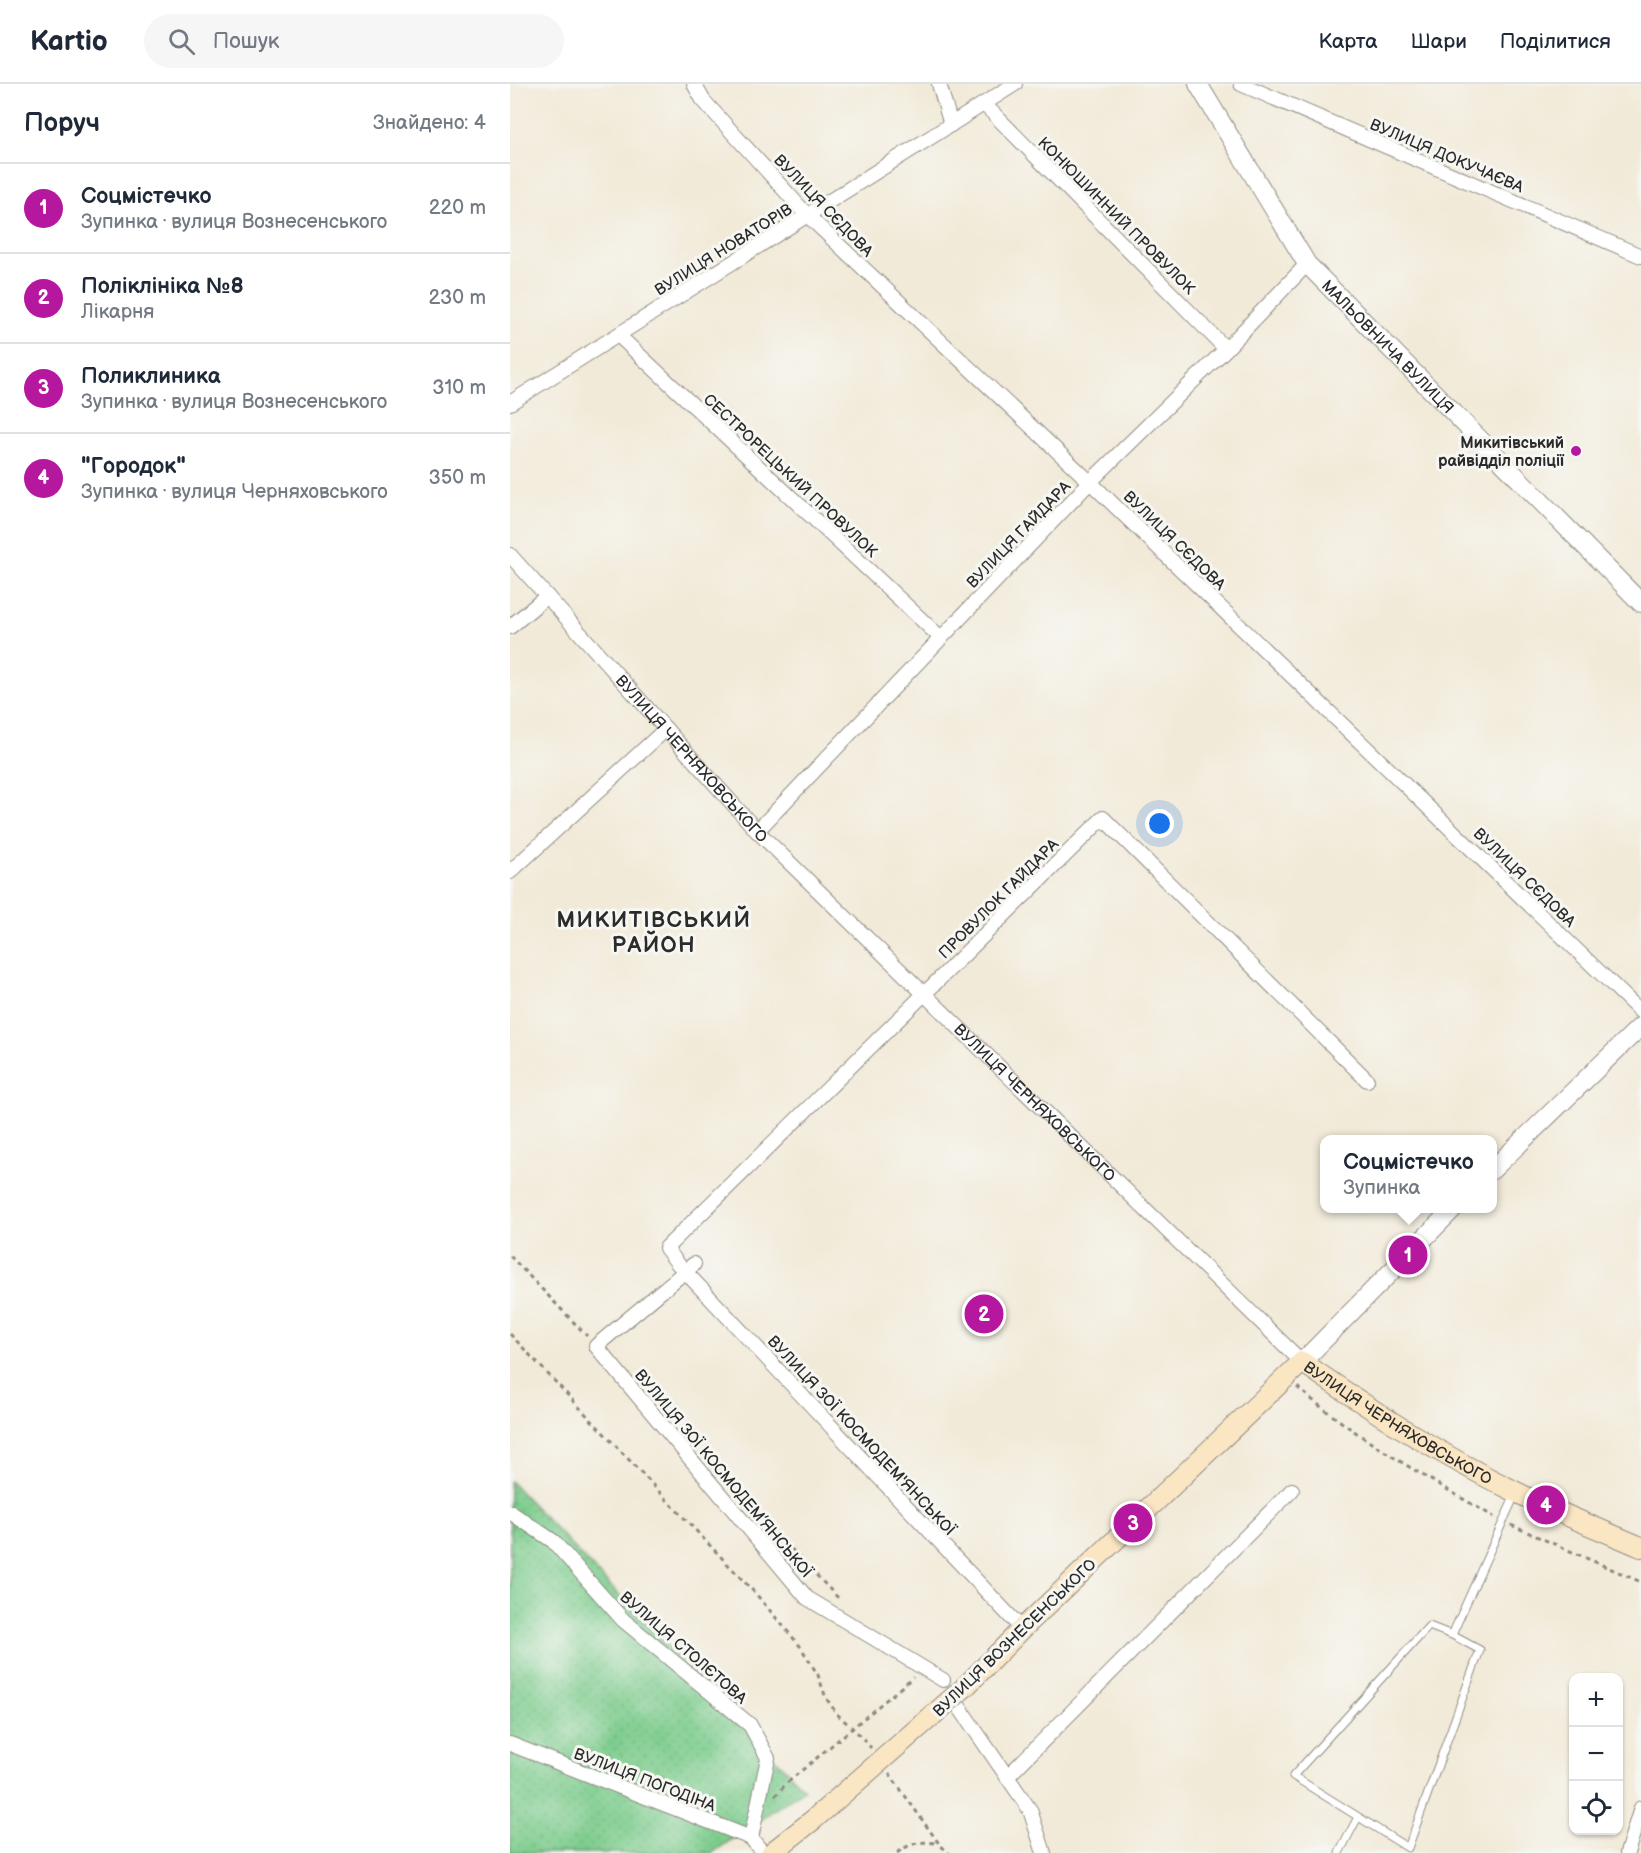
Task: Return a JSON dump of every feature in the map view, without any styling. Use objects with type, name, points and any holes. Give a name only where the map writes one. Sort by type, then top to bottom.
[{"type":"main road","name":"ВУЛИЦЯ ВОЗНЕСЕНСЬКОГО","points":[[771,1853],[813,1820],[959,1692],[1302,1362]]},
{"type":"main road","name":"ВУЛИЦЯ ЧЕРНЯХОВСЬКОГО","points":[[1302,1362],[1390,1423],[1516,1493],[1641,1547]]},
{"type":"street","name":"ВУЛИЦЯ СЄДОВА","points":[[694,84],[703,100],[807,216],[1090,482],[1641,1012]]},
{"type":"street","points":[[939,84],[951,125]]},
{"type":"street","name":"ВУЛИЦЯ НОВАТОРІВ","points":[[510,403],[1015,84]]},
{"type":"street","name":"МАЛЬОВНИЧА ВУЛИЦЯ","points":[[1198,84],[1306,264],[1641,603]]},
{"type":"street","name":"ВУЛИЦЯ ДОКУЧАЄВА","points":[[1241,84],[1641,256]]},
{"type":"street","name":"КОНЮШИННИЙ ПРОВУЛОК","points":[[984,104],[1226,349]]},
{"type":"street","name":"ВУЛИЦЯ ГАЙДАРА","points":[[757,831],[1090,482],[1226,349],[1306,264]]},
{"type":"street","name":"СЕСТРОРЕЦЬКИЙ ПРОВУЛОК","points":[[618,335],[940,638]]},
{"type":"street","name":"ВУЛИЦЯ ЧЕРНЯХОВСЬКОГО","points":[[510,555],[757,831],[1302,1362]]},
{"type":"street","points":[[510,627],[547,596]]},
{"type":"street","points":[[510,872],[666,729]]},
{"type":"street","name":"ПРОВУЛОК ГАЙДАРА","points":[[686,1266],[666,1248],[1103,818],[1367,1080]]},
{"type":"street","points":[[1497,1165],[1641,1026]]},
{"type":"street","name":"ВУЛИЦЯ ВОЗНЕСЕНСЬКОГО","points":[[1302,1362],[1450,1213]]},
{"type":"street","name":"ВУЛИЦЯ ЗОЇ КОСМОДЕМ'ЯНСЬКОЇ","points":[[686,1266],[1023,1629]]},
{"type":"street","name":"ВУЛИЦЯ ЗОЇ КОСМОДЕМ’ЯНСЬКОЇ","points":[[686,1266],[596,1346],[807,1598],[943,1680]]},
{"type":"street","points":[[1007,1777],[1292,1490]]},
{"type":"street","name":"ВУЛИЦЯ СТОЛЄТОВА","points":[[510,1512],[553,1541],[623,1620],[750,1725],[768,1758],[751,1838]]},
{"type":"street","points":[[959,1692],[1007,1777],[1030,1810],[1044,1853]]},
{"type":"street","name":"ВУЛИЦЯ ПОГОДІНА","points":[[510,1744],[751,1838]]},
{"type":"street","points":[[1627,1853],[1641,1808]]},
{"type":"street","points":[[751,1838],[763,1853]]},
{"type":"lane","points":[[1452,1635],[1516,1493]]},
{"type":"lane","points":[[1429,1626],[1452,1635],[1480,1650],[1408,1848],[1293,1776],[1429,1626]]},
{"type":"lane","points":[[1339,1853],[1358,1817]]},
{"type":"path","points":[[510,1334],[755,1593],[800,1646],[818,1675],[826,1698],[837,1714],[863,1738],[877,1756]]},
{"type":"path","points":[[1286,1377],[1328,1414],[1410,1469],[1503,1522],[1641,1582]]},
{"type":"path","points":[[788,1782],[899,1689]]},
{"type":"path","points":[[883,1765],[940,1845],[949,1853]]},
{"type":"path","points":[[897,1853],[905,1846],[917,1842],[940,1845]]},
{"type":"green space","points":[[510,1481],[804,1789],[712,1853],[510,1853]]},
{"type":"place","name":"Микитівський райвідділ поліції","points":[[1576,451]]},
{"type":"place","name":"Соцмістечко","points":[[1408,1255]]},
{"type":"place","name":"Поліклініка №8","points":[[984,1314]]},
{"type":"place","name":"\"Городок\"","points":[[1546,1505]]},
{"type":"place","name":"Поликлиника","points":[[1133,1523]]},
{"type":"district","name":"МИКИТІВСЬКИЙ РАЙОН","points":[[654,932]]}]
